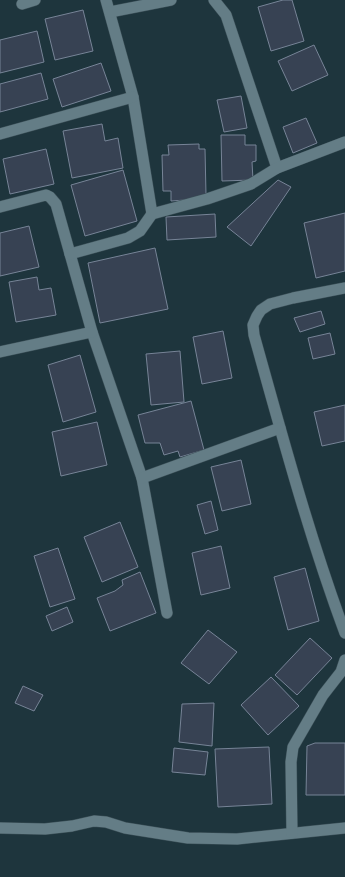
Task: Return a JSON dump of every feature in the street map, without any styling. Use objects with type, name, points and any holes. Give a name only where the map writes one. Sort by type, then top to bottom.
[{"type":"street","points":[[22,4],[35,0]]},
{"type":"street","points":[[106,0],[133,96],[152,214]]},
{"type":"street","points":[[110,12],[170,0]]},
{"type":"street","points":[[214,0],[226,15],[277,168]]},
{"type":"street","points":[[0,134],[133,96]]},
{"type":"street","points":[[70,254],[128,238],[140,231],[152,214],[207,199],[251,184],[277,168],[345,142]]},
{"type":"street","points":[[0,207],[46,196],[50,197],[56,204],[92,332],[142,478],[167,613]]},
{"type":"street","points":[[345,288],[270,304],[261,310],[253,325],[254,335],[280,428],[333,602],[345,633]]},
{"type":"street","points":[[0,352],[92,332]]},
{"type":"street","points":[[142,478],[280,428]]},
{"type":"street","points":[[292,833],[291,762],[294,747],[323,695],[341,672],[345,660]]},
{"type":"street","points":[[0,828],[45,829],[72,826],[94,821],[106,822],[125,828],[188,838],[237,839],[345,828]]},
{"type":"building","points":[[283,0],[292,0],[304,41],[271,51],[258,7]]},
{"type":"building","points":[[83,10],[93,51],[55,60],[45,19]]},
{"type":"building","points":[[37,31],[44,62],[0,73],[0,40]]},
{"type":"building","points":[[314,45],[328,75],[292,91],[278,61]]},
{"type":"building","points":[[101,63],[111,91],[62,107],[53,79]]},
{"type":"building","points":[[41,73],[48,99],[0,112],[0,84]]},
{"type":"building","points":[[241,96],[247,128],[224,132],[217,100]]},
{"type":"building","points":[[306,118],[317,143],[293,153],[283,127]]},
{"type":"building","points":[[102,124],[105,141],[118,138],[123,168],[72,178],[63,131]]},
{"type":"building","points":[[221,135],[245,135],[245,145],[256,145],[256,161],[252,162],[253,180],[222,181]]},
{"type":"building","points":[[199,144],[199,149],[205,149],[206,195],[200,199],[171,201],[171,191],[163,191],[162,155],[169,155],[168,145]]},
{"type":"building","points":[[46,149],[54,184],[10,194],[3,159]]},
{"type":"building","points":[[123,170],[137,221],[85,236],[71,185]]},
{"type":"building","points":[[278,180],[291,187],[251,246],[227,227]]},
{"type":"building","points":[[345,213],[345,271],[316,278],[304,223]]},
{"type":"building","points":[[215,214],[216,237],[167,240],[166,217]]},
{"type":"building","points":[[29,226],[39,267],[0,276],[0,233]]},
{"type":"building","points":[[155,248],[168,309],[100,323],[88,263]]},
{"type":"building","points":[[37,277],[39,290],[51,288],[56,315],[16,322],[9,282]]},
{"type":"building","points":[[321,311],[325,324],[300,332],[294,318]]},
{"type":"building","points":[[223,331],[232,378],[202,384],[193,337]]},
{"type":"building","points":[[330,333],[335,354],[313,359],[308,338]]},
{"type":"building","points":[[180,351],[184,402],[151,405],[146,354]]},
{"type":"building","points":[[80,355],[96,412],[63,422],[48,365]]},
{"type":"building","points":[[191,401],[204,450],[180,457],[178,451],[164,455],[160,443],[145,443],[138,415]]},
{"type":"building","points":[[345,405],[345,441],[322,446],[314,412]]},
{"type":"building","points":[[97,422],[107,465],[61,476],[52,432]]},
{"type":"building","points":[[241,460],[251,504],[222,511],[211,467]]},
{"type":"building","points":[[211,501],[218,530],[205,534],[197,505]]},
{"type":"building","points":[[120,522],[138,567],[102,582],[84,537]]},
{"type":"building","points":[[221,546],[230,588],[201,595],[192,553]]},
{"type":"building","points":[[58,548],[75,599],[50,607],[34,556]]},
{"type":"building","points":[[305,568],[319,621],[288,630],[274,577]]},
{"type":"building","points":[[140,572],[156,613],[110,631],[97,598],[115,591],[123,585],[122,580]]},
{"type":"building","points":[[67,607],[73,622],[52,631],[46,616]]},
{"type":"building","points":[[208,630],[237,652],[209,684],[181,663]]},
{"type":"building","points":[[310,638],[332,658],[297,695],[275,675]]},
{"type":"building","points":[[271,677],[299,706],[268,735],[241,705]]},
{"type":"building","points":[[23,686],[43,695],[34,711],[15,703]]},
{"type":"building","points":[[214,703],[212,746],[179,742],[182,704]]},
{"type":"building","points":[[315,743],[345,743],[345,795],[306,795],[307,746]]},
{"type":"building","points":[[269,747],[272,804],[218,807],[215,749]]},
{"type":"building","points":[[174,748],[208,752],[205,775],[172,772]]}]
